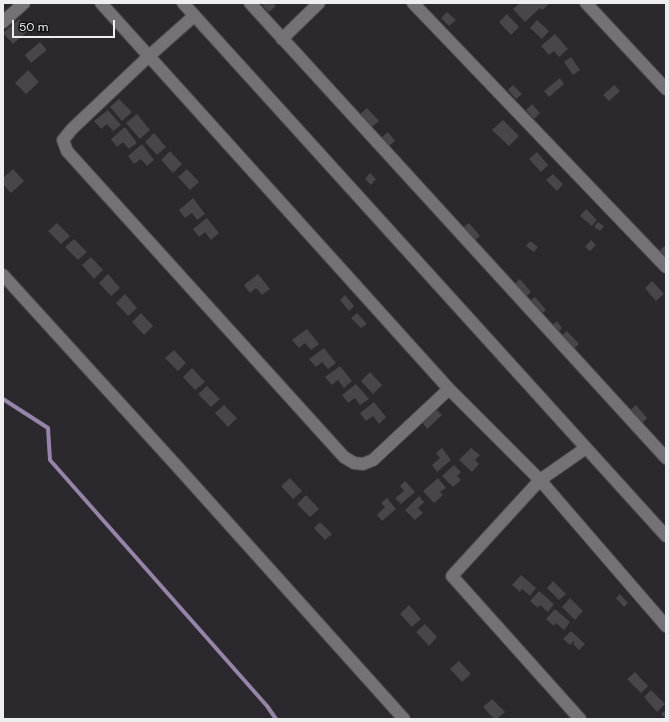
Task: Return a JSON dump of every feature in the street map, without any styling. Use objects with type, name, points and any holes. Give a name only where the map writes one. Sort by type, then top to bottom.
[{"type":"street","points":[[3,22],[24,3]]},
{"type":"street","points":[[101,3],[449,389],[540,480],[666,626]]},
{"type":"street","points":[[183,3],[666,536]]},
{"type":"street","points":[[250,3],[666,458]]},
{"type":"street","points":[[282,39],[319,3]]},
{"type":"street","points":[[413,3],[666,267]]},
{"type":"street","points":[[586,3],[666,89]]},
{"type":"street","points":[[194,16],[149,56],[72,129],[63,140],[67,151],[344,457],[354,463],[363,464],[373,460],[449,389]]},
{"type":"street","points":[[3,275],[181,470],[404,719]]},
{"type":"street","points":[[580,719],[452,576],[540,480],[586,448]]},
{"type":"building","points":[[265,3],[273,3],[276,6],[269,12],[262,5]]},
{"type":"building","points":[[520,3],[550,3],[542,10],[540,8],[525,22],[513,9]]},
{"type":"building","points":[[447,12],[456,20],[449,26],[441,18]]},
{"type":"building","points":[[507,14],[519,27],[511,35],[499,22]]},
{"type":"building","points":[[19,19],[29,30],[13,44],[3,33]]},
{"type":"building","points":[[537,20],[549,31],[542,39],[530,28]]},
{"type":"building","points":[[555,34],[568,49],[559,57],[554,51],[549,55],[541,46]]},
{"type":"building","points":[[40,42],[47,50],[31,63],[25,55]]},
{"type":"building","points":[[571,57],[580,70],[573,75],[564,62]]},
{"type":"building","points":[[28,70],[39,82],[26,94],[15,83]]},
{"type":"building","points":[[560,78],[564,84],[549,97],[544,91]]},
{"type":"building","points":[[513,85],[522,94],[516,99],[508,90]]},
{"type":"building","points":[[614,85],[620,91],[609,101],[603,95]]},
{"type":"building","points":[[119,99],[132,112],[122,121],[110,107]]},
{"type":"building","points":[[532,104],[540,113],[534,119],[526,110]]},
{"type":"building","points":[[367,108],[379,121],[372,127],[360,114]]},
{"type":"building","points":[[108,110],[121,125],[113,131],[107,124],[101,129],[94,121]]},
{"type":"building","points":[[137,114],[150,130],[140,139],[126,123]]},
{"type":"building","points":[[503,120],[519,136],[509,146],[492,130]]},
{"type":"building","points":[[125,127],[137,143],[129,149],[123,142],[117,147],[111,139]]},
{"type":"building","points":[[388,132],[395,141],[388,147],[381,138]]},
{"type":"building","points":[[154,133],[166,147],[157,155],[145,142]]},
{"type":"building","points":[[142,144],[154,160],[147,166],[141,159],[134,164],[128,156]]},
{"type":"building","points":[[170,151],[182,164],[173,173],[161,160]]},
{"type":"building","points":[[537,152],[548,165],[541,172],[529,159]]},
{"type":"building","points":[[13,169],[24,181],[11,193],[3,184],[3,178]]},
{"type":"building","points":[[187,169],[199,182],[190,190],[178,177]]},
{"type":"building","points":[[370,173],[376,179],[371,185],[365,179]]},
{"type":"building","points":[[553,174],[563,184],[557,191],[546,180]]},
{"type":"building","points":[[193,198],[205,214],[197,220],[192,213],[185,218],[179,210]]},
{"type":"building","points":[[586,209],[597,220],[592,226],[580,216]]},
{"type":"building","points":[[207,218],[219,233],[211,240],[205,232],[199,237],[193,229]]},
{"type":"building","points":[[598,222],[604,226],[600,231],[594,227]]},
{"type":"building","points":[[57,223],[70,236],[61,244],[48,231]]},
{"type":"building","points":[[469,223],[480,236],[473,242],[461,229]]},
{"type":"building","points":[[74,239],[87,252],[78,260],[65,247]]},
{"type":"building","points":[[591,240],[596,245],[590,251],[585,247]]},
{"type":"building","points":[[530,241],[538,247],[534,252],[526,246]]},
{"type":"building","points":[[666,245],[666,258],[660,250]]},
{"type":"building","points":[[91,257],[103,270],[94,279],[82,265]]},
{"type":"building","points":[[108,274],[120,288],[111,296],[99,283]]},
{"type":"building","points":[[258,274],[270,289],[262,295],[256,288],[250,293],[244,285]]},
{"type":"building","points":[[520,279],[531,292],[524,299],[512,286]]},
{"type":"building","points":[[652,281],[664,294],[656,301],[645,288]]},
{"type":"building","points":[[125,294],[137,308],[128,316],[116,303]]},
{"type":"building","points":[[345,295],[354,306],[349,311],[340,300]]},
{"type":"building","points":[[535,297],[546,310],[539,316],[527,303]]},
{"type":"building","points":[[141,313],[153,326],[144,335],[132,322]]},
{"type":"building","points":[[357,313],[367,324],[361,328],[351,318]]},
{"type":"building","points":[[557,321],[562,328],[556,334],[550,327]]},
{"type":"building","points":[[307,329],[319,344],[311,350],[305,343],[299,348],[292,340]]},
{"type":"building","points":[[567,331],[579,344],[572,350],[560,337]]},
{"type":"building","points":[[324,348],[336,363],[328,369],[322,362],[316,367],[309,359]]},
{"type":"building","points":[[174,350],[186,363],[178,371],[165,358]]},
{"type":"building","points":[[340,366],[352,381],[344,388],[338,380],[332,385],[325,377]]},
{"type":"building","points":[[192,368],[205,382],[195,390],[183,377]]},
{"type":"building","points":[[370,372],[382,385],[373,394],[361,381]]},
{"type":"building","points":[[356,384],[369,399],[360,405],[355,398],[348,403],[342,395]]},
{"type":"building","points":[[207,386],[220,399],[211,407],[198,394]]},
{"type":"building","points":[[374,402],[386,417],[379,424],[373,416],[366,421],[360,413]]},
{"type":"building","points":[[224,405],[237,418],[228,427],[215,413]]},
{"type":"building","points":[[636,405],[647,418],[640,425],[628,412]]},
{"type":"building","points":[[436,409],[442,415],[427,429],[422,422]]},
{"type":"building","points":[[442,448],[451,460],[437,472],[432,465],[440,458],[436,453]]},
{"type":"building","points":[[471,448],[480,455],[475,460],[479,464],[472,472],[459,460]]},
{"type":"building","points":[[454,465],[461,472],[457,476],[461,480],[453,487],[442,476]]},
{"type":"building","points":[[290,478],[302,491],[293,499],[281,486]]},
{"type":"building","points":[[438,478],[446,488],[440,492],[443,495],[434,503],[423,491]]},
{"type":"building","points":[[405,481],[415,492],[401,504],[395,498],[404,491],[400,486]]},
{"type":"building","points":[[306,495],[319,509],[310,517],[297,504]]},
{"type":"building","points":[[419,496],[424,502],[418,508],[423,513],[415,520],[405,510]]},
{"type":"building","points":[[387,498],[396,509],[382,521],[377,515],[385,507],[381,503]]},
{"type":"building","points":[[320,522],[332,534],[325,540],[314,528]]},
{"type":"building","points":[[521,575],[536,588],[530,596],[522,589],[520,592],[512,585]]},
{"type":"building","points":[[553,581],[566,594],[559,600],[547,588]]},
{"type":"building","points":[[539,591],[554,604],[548,612],[540,605],[538,608],[530,601]]},
{"type":"building","points":[[620,594],[628,603],[624,607],[616,598]]},
{"type":"building","points":[[570,598],[583,611],[575,620],[562,607]]},
{"type":"building","points":[[409,605],[421,619],[412,627],[400,614]]},
{"type":"building","points":[[555,609],[570,622],[564,630],[556,623],[554,626],[546,619]]},
{"type":"building","points":[[425,624],[437,637],[429,646],[416,632]]},
{"type":"building","points":[[571,631],[585,644],[579,650],[573,644],[575,642],[574,641],[570,645],[563,639]]},
{"type":"building","points":[[459,661],[471,674],[462,682],[450,669]]},
{"type":"building","points":[[635,672],[648,686],[641,693],[627,679]]},
{"type":"building","points":[[651,690],[665,704],[657,712],[644,697]]},
{"type":"building","points":[[492,699],[505,712],[497,719],[494,719],[483,707]]},
{"type":"building","points":[[666,710],[666,719],[661,714]]},
{"type":"waterway","points":[[3,399],[48,428],[50,460],[267,706],[276,719]]}]
